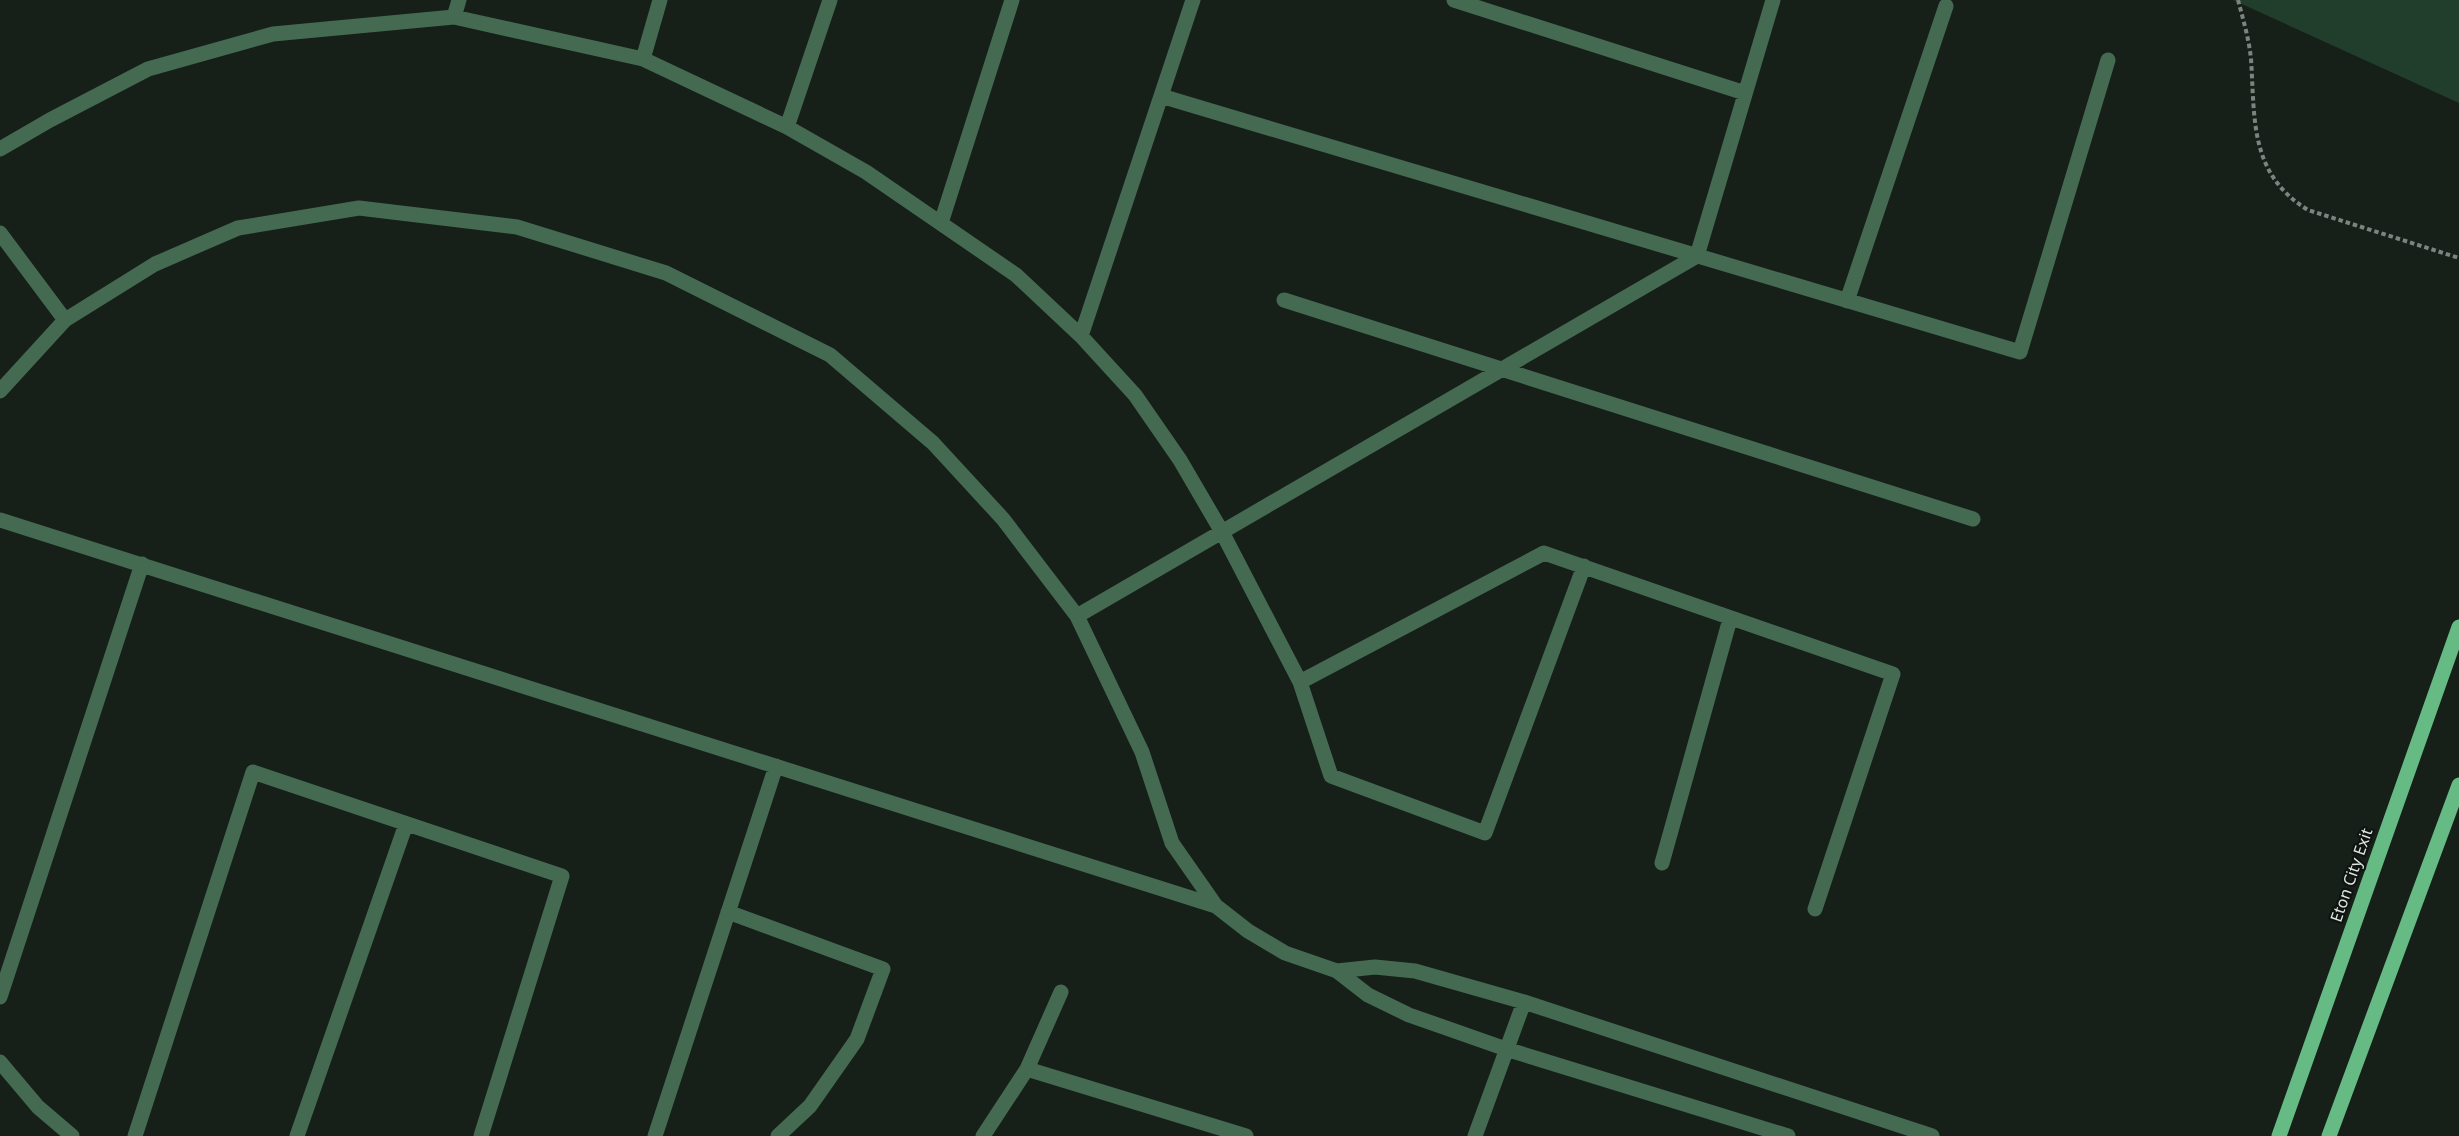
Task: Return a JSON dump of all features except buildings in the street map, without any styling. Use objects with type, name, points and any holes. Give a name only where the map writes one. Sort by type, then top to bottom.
[{"type":"main road","name":"Eton City Exit","points":[[2279,1136],[2459,627]]},
{"type":"main road","points":[[2329,1136],[2459,785]]},
{"type":"street","points":[[454,17],[459,0]]},
{"type":"street","points":[[643,59],[660,0]]},
{"type":"street","points":[[787,127],[830,0]]},
{"type":"street","points":[[941,223],[1012,0]]},
{"type":"street","points":[[1081,336],[1193,0]]},
{"type":"street","points":[[1454,0],[1745,93]]},
{"type":"street","points":[[1077,616],[1697,256],[1773,0]]},
{"type":"street","points":[[1847,301],[1946,6]]},
{"type":"street","points":[[0,149],[148,69],[273,34],[454,17],[643,59],[787,127],[866,172],[1016,275],[1081,336],[1135,395],[1180,459],[1222,532],[1300,682],[1331,776],[1485,833],[1584,566]]},
{"type":"street","points":[[1161,96],[2020,352],[2108,60]]},
{"type":"street","points":[[0,391],[65,320],[155,264],[238,228],[359,207],[517,227],[666,273],[830,355],[933,442],[1003,519],[1077,616],[1142,752],[1172,843],[1216,906],[1248,931],[1286,953],[1337,971],[1368,995],[1409,1015],[1506,1049],[1788,1136]]},
{"type":"street","points":[[0,232],[65,320]]},
{"type":"street","points":[[1284,300],[1972,519]]},
{"type":"street","points":[[0,520],[1216,906]]},
{"type":"street","points":[[1300,682],[1544,552],[1730,619],[1893,674],[1815,909]]},
{"type":"street","points":[[0,996],[142,564]]},
{"type":"street","points":[[1662,863],[1730,619]]},
{"type":"street","points":[[655,1136],[776,766]]},
{"type":"street","points":[[135,1136],[253,772],[562,876],[482,1136]]},
{"type":"street","points":[[297,1136],[405,824]]},
{"type":"street","points":[[728,912],[883,969],[857,1039],[810,1106],[778,1136]]},
{"type":"street","points":[[1337,971],[1375,967],[1415,971],[1524,1002],[1932,1136]]},
{"type":"street","points":[[983,1136],[1027,1069],[1061,992]]},
{"type":"street","points":[[1475,1136],[1524,1002]]},
{"type":"street","points":[[0,1062],[38,1107],[72,1136]]},
{"type":"street","points":[[1027,1069],[1246,1136]]},
{"type":"path","points":[[2238,0],[2251,56],[2256,140],[2286,196],[2308,210],[2459,258]]},
{"type":"green space","points":[[2233,0],[2459,0],[2459,103]]}]
